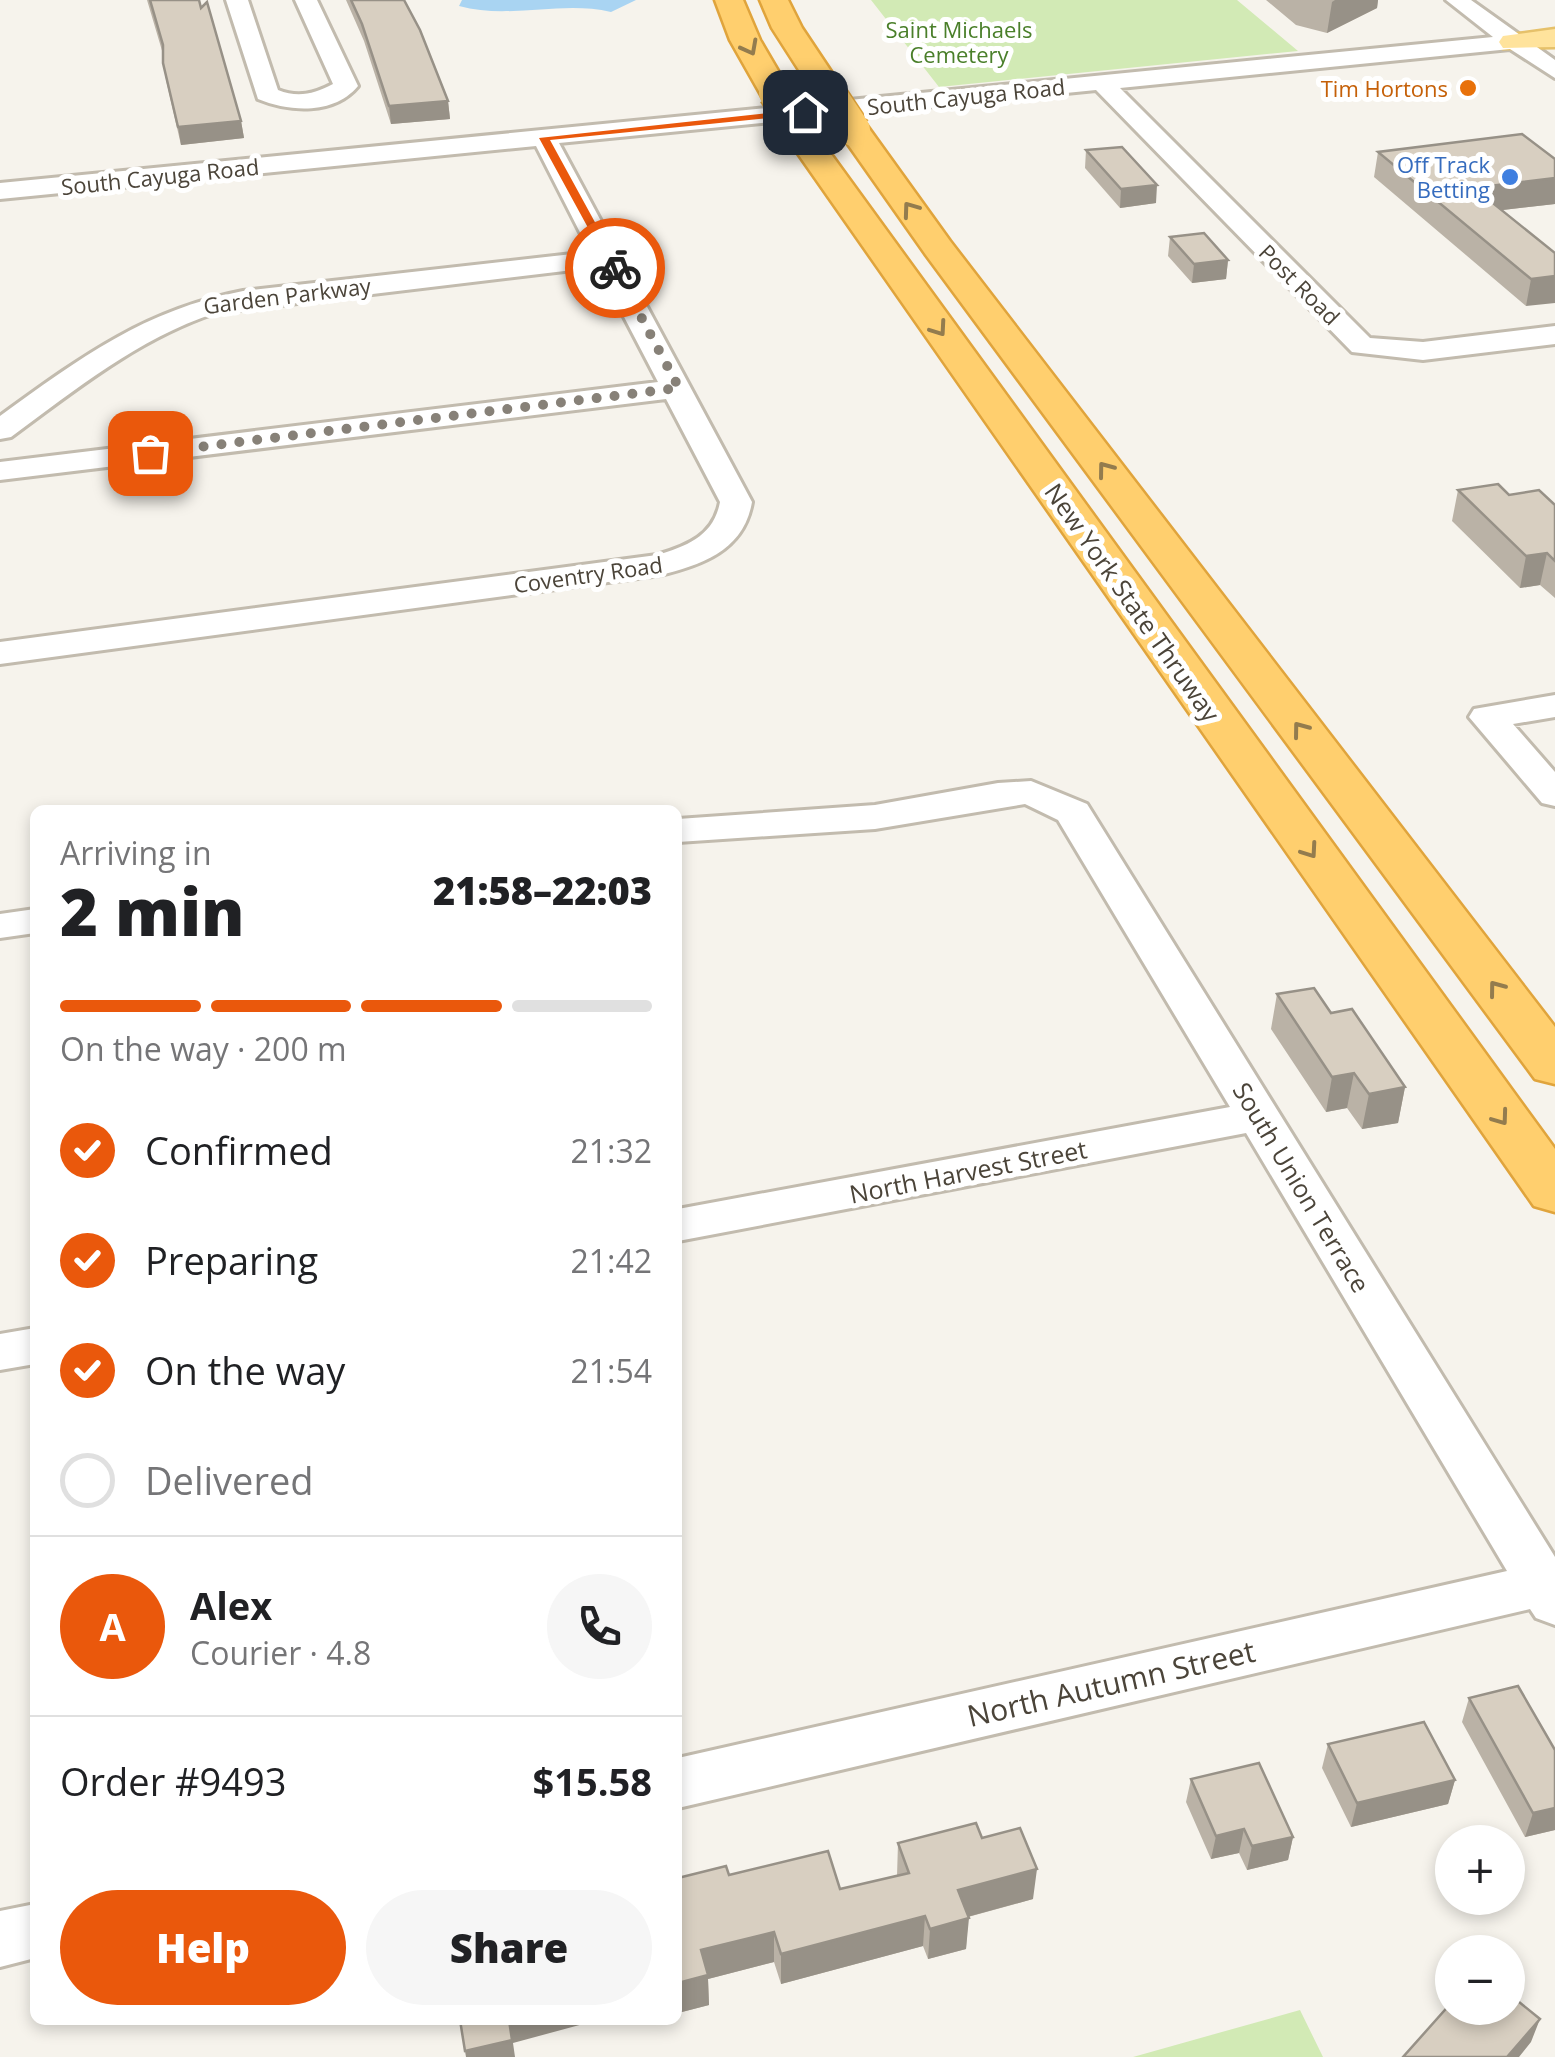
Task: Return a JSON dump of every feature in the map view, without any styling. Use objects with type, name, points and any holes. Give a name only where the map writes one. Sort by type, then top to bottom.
[{"type":"highway","name":"New York State Thruway","points":[[730,0],[745,40],[801,136],[1555,1192]]},
{"type":"highway","name":"New York State Thruway","points":[[774,0],[787,28],[826,88],[938,248],[1555,1066]]},
{"type":"main road","points":[[1514,42],[1555,38]]},
{"type":"street","points":[[237,0],[267,94],[321,131],[346,86],[306,0]]},
{"type":"street","points":[[1457,0],[1555,72]]},
{"type":"street","name":"South Cayuga Road","points":[[0,192],[321,131],[544,138],[1514,42]]},
{"type":"street","name":"Post Road","points":[[1102,83],[1362,346],[1423,351],[1555,336]]},
{"type":"street","name":"Coventry Road","points":[[0,653],[679,560],[700,552],[728,530],[736,516],[736,502],[544,138]]},
{"type":"street","name":"Garden Parkway","points":[[0,430],[151,326],[192,308],[243,298],[610,258]]},
{"type":"street","points":[[0,471],[679,388]]},
{"type":"street","points":[[1555,706],[1487,717],[1555,794]]},
{"type":"street","name":"South Union Terrace","points":[[682,831],[875,817],[998,794],[1031,792],[1073,812],[1549,1594]]},
{"type":"street","points":[[0,926],[30,922]]},
{"type":"street","name":"North Harvest Street","points":[[682,1225],[1259,1116]]},
{"type":"street","points":[[0,1352],[30,1347]]},
{"type":"street","name":"North Autumn Street","points":[[682,1782],[1549,1594]]},
{"type":"street","points":[[0,1939],[30,1932]]},
{"type":"green space","name":"Saint Michaels Cemetery","points":[[871,0],[1237,0],[1298,51],[939,87]]},
{"type":"green space","points":[[1300,2010],[1323,2057],[1133,2057]]},
{"type":"water","points":[[462,0],[636,0],[611,12],[573,8],[478,10],[459,6]]},
{"type":"building","points":[[150,0],[199,0],[201,8],[207,2],[241,121],[178,127],[163,63],[163,45]]},
{"type":"building","points":[[351,0],[404,0],[448,101],[389,106]]},
{"type":"building","points":[[1522,134],[1555,159],[1555,178],[1474,188],[1555,253],[1555,276],[1531,279],[1378,152]]},
{"type":"building","points":[[1122,147],[1157,185],[1121,189],[1086,150]]},
{"type":"building","points":[[1204,233],[1228,260],[1194,264],[1170,237]]},
{"type":"building","points":[[1498,484],[1509,495],[1539,490],[1555,505],[1555,561],[1547,553],[1526,556],[1458,490]]},
{"type":"building","points":[[1314,988],[1331,1013],[1352,1009],[1405,1087],[1369,1094],[1354,1073],[1332,1077],[1277,994]]},
{"type":"building","points":[[1518,1686],[1555,1750],[1555,1808],[1533,1813],[1469,1698]]},
{"type":"building","points":[[1424,1722],[1455,1780],[1357,1803],[1328,1744]]},
{"type":"building","points":[[1259,1763],[1293,1837],[1252,1846],[1244,1829],[1216,1836],[1191,1779]]},
{"type":"building","points":[[976,1823],[982,1838],[1020,1828],[1037,1869],[958,1890],[969,1918],[930,1929],[925,1916],[781,1954],[774,1932],[701,1950],[708,1975],[682,1982],[682,1877],[726,1866],[729,1875],[828,1851],[840,1889],[909,1873],[898,1843]]},
{"type":"building","points":[[1525,2007],[1540,2019],[1507,2057],[1403,2057],[1435,2021],[1435,2025],[1525,2025]]},
{"type":"building","points":[[461,2025],[510,2025],[512,2040],[465,2051]]},
{"type":"way so far","points":[[150,453],[679,388],[615,268]]},
{"type":"place","name":"Tim Hortons","points":[[1468,88]]},
{"type":"place","name":"Off Track Betting","points":[[1510,177]]},
{"type":"route","points":[[615,268],[544,138],[805,112]]}]
